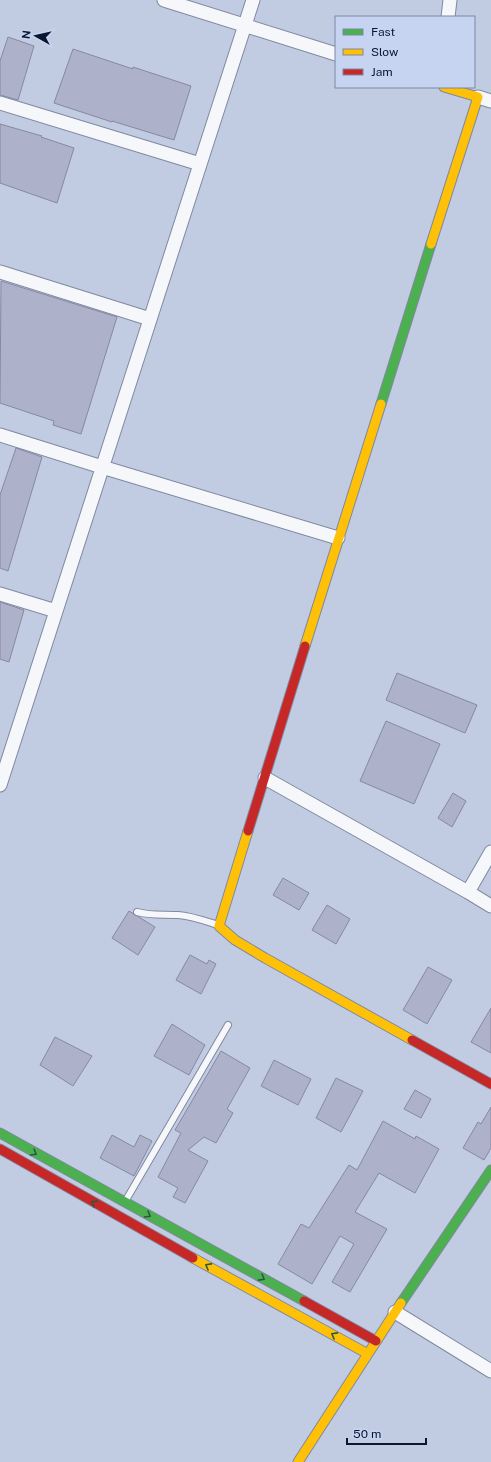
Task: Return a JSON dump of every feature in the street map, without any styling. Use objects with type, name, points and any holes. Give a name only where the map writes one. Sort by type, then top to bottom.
[{"type":"street","points":[[164,0],[335,54]]},
{"type":"street","points":[[0,785],[5,752],[56,611],[253,0]]},
{"type":"street","points":[[448,16],[450,0]]},
{"type":"street","points":[[447,88],[491,101]]},
{"type":"street","points":[[478,97],[338,538],[219,926],[235,940],[264,958],[491,1084]]},
{"type":"street","points":[[0,103],[200,164]]},
{"type":"street","points":[[0,272],[150,319]]},
{"type":"street","points":[[0,435],[338,538]]},
{"type":"street","points":[[0,594],[56,611]]},
{"type":"street","points":[[265,778],[491,906]]},
{"type":"street","points":[[468,892],[491,852]]},
{"type":"street","points":[[0,1133],[376,1341]]},
{"type":"street","points":[[0,1149],[117,1216],[368,1354]]},
{"type":"street","points":[[298,1462],[376,1341],[491,1170]]},
{"type":"street","points":[[395,1313],[491,1371]]},
{"type":"lane","points":[[137,912],[151,915],[178,915],[196,918],[219,926]]},
{"type":"lane","points":[[125,1202],[228,1025]]},
{"type":"building","points":[[8,37],[34,46],[18,100],[0,95],[0,61]]},
{"type":"building","points":[[73,49],[191,86],[174,140],[54,103]]},
{"type":"building","points":[[0,124],[42,136],[41,137],[74,148],[57,203],[0,183]]},
{"type":"building","points":[[1,281],[117,317],[81,434],[53,425],[54,421],[0,403]]},
{"type":"building","points":[[16,448],[42,457],[8,571],[0,568],[0,495]]},
{"type":"building","points":[[0,602],[24,610],[9,662],[0,659]]},
{"type":"building","points":[[397,673],[477,705],[465,733],[386,700]]},
{"type":"building","points":[[386,721],[440,744],[414,804],[360,781]]},
{"type":"building","points":[[453,793],[466,801],[452,827],[438,818]]},
{"type":"building","points":[[283,878],[309,893],[299,910],[273,895]]},
{"type":"building","points":[[327,905],[350,919],[336,944],[312,930]]},
{"type":"building","points":[[129,911],[155,927],[138,955],[112,938]]},
{"type":"building","points":[[190,955],[207,964],[209,960],[216,964],[201,994],[176,980]]},
{"type":"building","points":[[428,967],[452,980],[427,1024],[403,1010]]},
{"type":"building","points":[[491,1008],[491,1053],[471,1042]]},
{"type":"building","points":[[172,1024],[205,1045],[189,1075],[154,1056]]},
{"type":"building","points":[[55,1037],[92,1056],[73,1086],[40,1065]]},
{"type":"building","points":[[221,1051],[250,1068],[227,1109],[233,1113],[216,1143],[204,1137],[188,1150],[208,1161],[185,1203],[173,1197],[178,1188],[158,1177],[181,1133],[175,1130]]},
{"type":"building","points":[[274,1060],[311,1079],[298,1105],[261,1086]]},
{"type":"building","points":[[336,1078],[363,1091],[341,1132],[316,1118]]},
{"type":"building","points":[[415,1090],[431,1099],[421,1118],[404,1109]]},
{"type":"building","points":[[491,1107],[491,1148],[484,1160],[463,1148],[478,1122],[481,1124]]},
{"type":"building","points":[[383,1121],[415,1139],[416,1136],[439,1149],[415,1193],[379,1173],[355,1212],[387,1229],[350,1292],[332,1282],[354,1244],[340,1236],[312,1284],[278,1264],[301,1224],[309,1228],[349,1165],[357,1170]]},
{"type":"building","points":[[112,1135],[134,1147],[140,1135],[152,1141],[134,1176],[100,1158]]},
{"type":"traffic: fast","points":[[381,404],[431,244]]},
{"type":"traffic: fast","points":[[0,1133],[304,1301]]},
{"type":"traffic: fast","points":[[401,1303],[491,1170]]},
{"type":"traffic: slow","points":[[431,244],[478,97],[447,88]]},
{"type":"traffic: slow","points":[[305,646],[381,404]]},
{"type":"traffic: slow","points":[[248,831],[219,926],[235,940],[265,958],[412,1040]]},
{"type":"traffic: slow","points":[[193,1258],[368,1354]]},
{"type":"traffic: slow","points":[[298,1462],[401,1303]]},
{"type":"traffic: jam","points":[[248,831],[305,646]]},
{"type":"traffic: jam","points":[[412,1040],[491,1084]]},
{"type":"traffic: jam","points":[[0,1149],[193,1258]]},
{"type":"traffic: jam","points":[[304,1301],[376,1341]]}]
